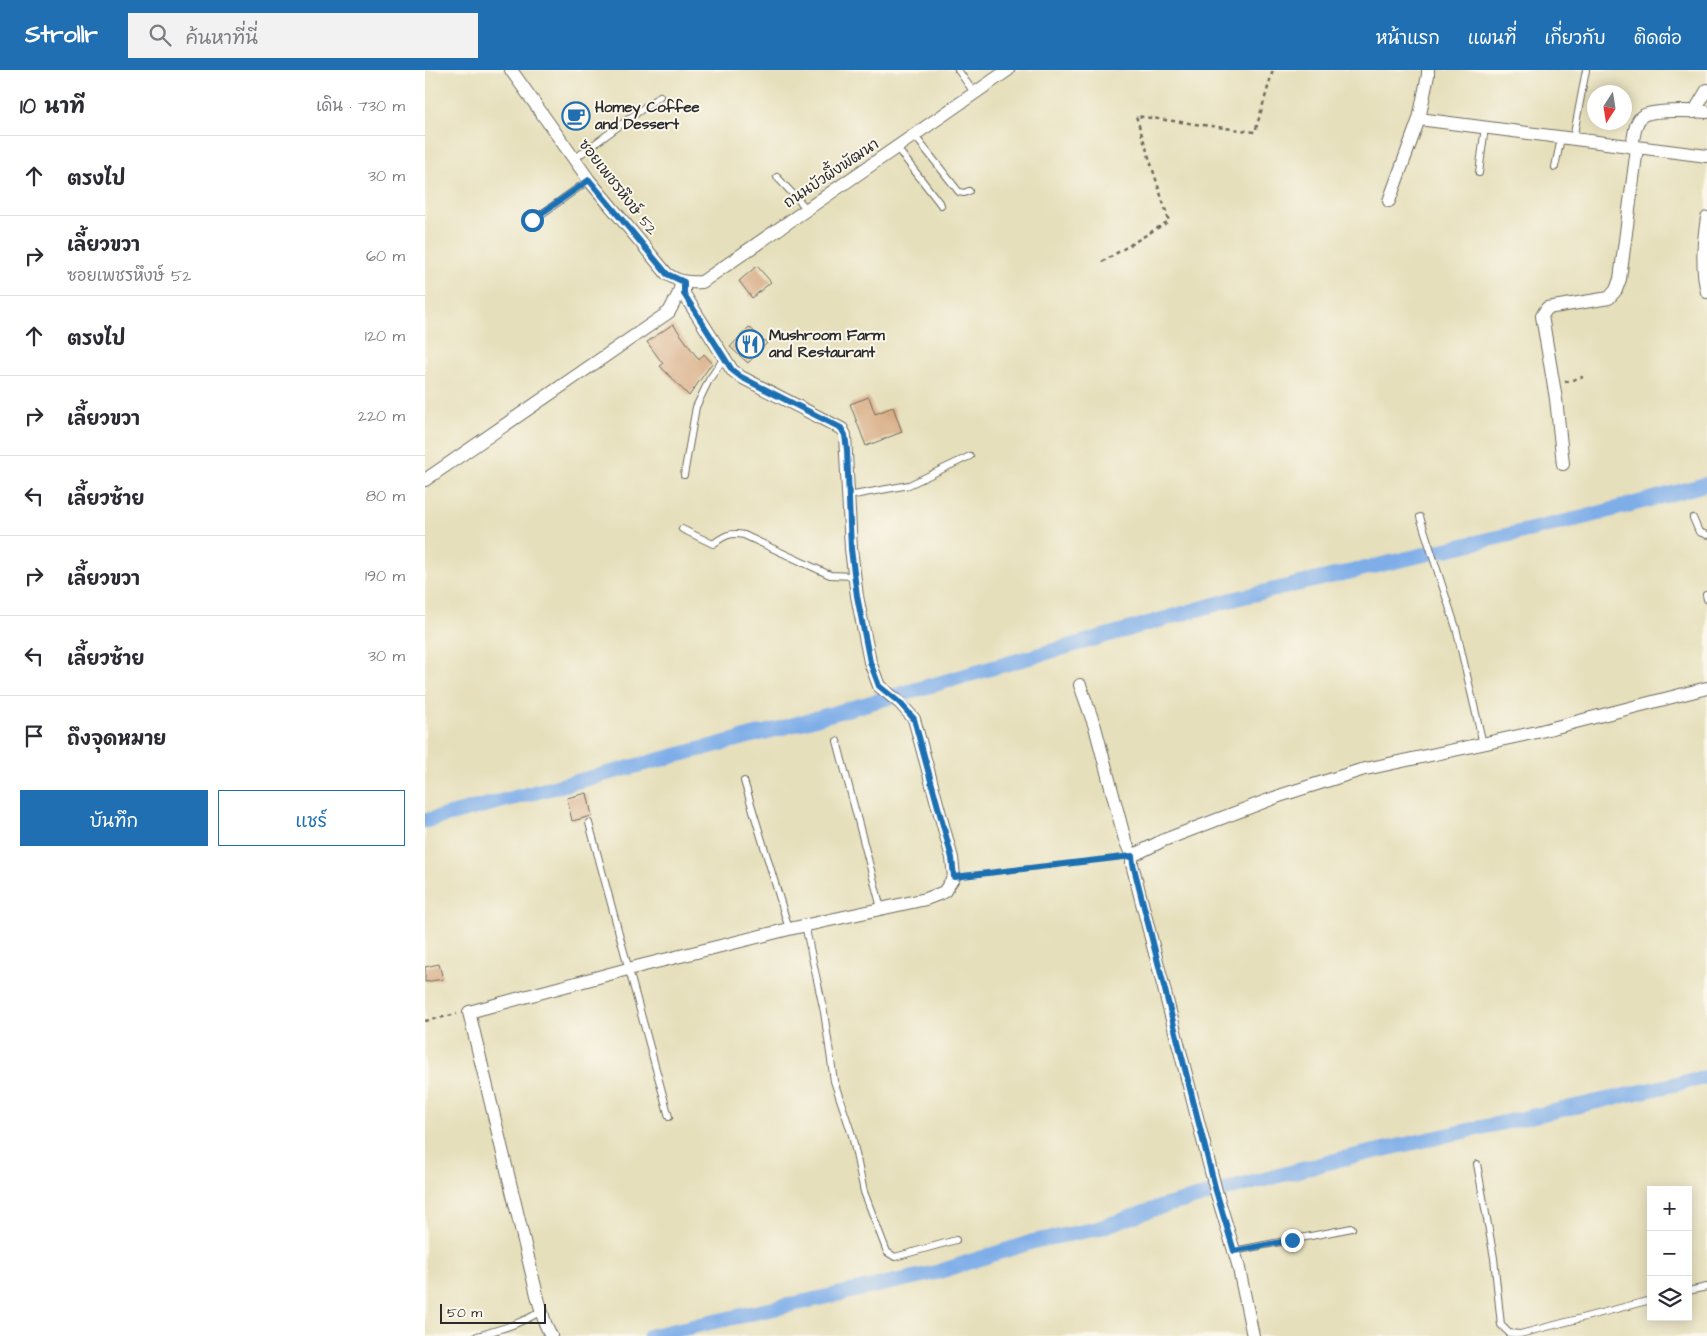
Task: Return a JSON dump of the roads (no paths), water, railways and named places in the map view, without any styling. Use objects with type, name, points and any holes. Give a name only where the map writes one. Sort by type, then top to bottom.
[{"type":"street","name":"ซอยเพชรหึงษ์ 52","points":[[511,70],[589,180],[667,274],[683,282]]},
{"type":"street","name":"ถนนบัวผึ้งพัฒนา","points":[[683,282],[701,282],[1008,70]]},
{"type":"street","points":[[1389,201],[1419,119],[1428,70]]},
{"type":"street","points":[[1693,112],[1707,90]]},
{"type":"street","points":[[1563,464],[1554,385],[1543,316],[1544,311],[1547,308],[1609,298],[1616,290],[1621,279],[1635,147],[1635,128],[1640,118],[1645,114],[1665,112],[1707,112]]},
{"type":"street","points":[[1419,119],[1707,156]]},
{"type":"street","points":[[1707,218],[1703,241],[1703,262],[1707,292]]},
{"type":"street","points":[[551,1336],[542,1311],[469,1012],[789,928],[927,898],[944,892],[954,877],[952,858],[914,719],[900,703],[879,686],[870,662],[854,576],[851,549],[845,435],[841,428],[741,377],[732,370],[684,294],[683,282]]},
{"type":"street","points":[[425,480],[669,312],[683,282]]},
{"type":"street","points":[[1080,685],[1095,727],[1125,840],[1132,856],[1216,1191],[1234,1251],[1253,1336]]},
{"type":"street","points":[[1132,856],[1164,840],[1282,795],[1361,770],[1537,732],[1707,688]]},
{"type":"lane","points":[[957,70],[975,94]]},
{"type":"lane","points":[[1555,166],[1567,138],[1586,70]]},
{"type":"lane","points":[[574,159],[660,96]]},
{"type":"lane","points":[[1479,173],[1485,127]]},
{"type":"lane","points":[[915,136],[959,192],[969,191]]},
{"type":"lane","points":[[897,148],[941,205]]},
{"type":"lane","points":[[777,177],[807,209]]},
{"type":"lane","points":[[532,220],[589,180]]},
{"type":"lane","points":[[684,475],[696,407],[709,380],[725,357]]},
{"type":"lane","points":[[848,496],[909,485],[970,456]]},
{"type":"lane","points":[[1420,517],[1456,628],[1483,744]]},
{"type":"lane","points":[[1693,518],[1699,532],[1707,535]]},
{"type":"lane","points":[[682,530],[713,544],[725,535],[733,533],[744,535],[830,575],[854,576]]},
{"type":"lane","points":[[837,741],[881,908]]},
{"type":"lane","points":[[744,781],[789,928]]},
{"type":"lane","points":[[589,824],[669,1117]]},
{"type":"lane","points":[[805,925],[824,1012],[834,1081],[852,1135],[864,1192],[887,1252],[895,1257],[956,1240]]},
{"type":"lane","points":[[1477,1164],[1494,1258],[1501,1325],[1509,1333],[1520,1334],[1647,1301]]},
{"type":"lane","points":[[1234,1251],[1352,1228]]},
{"type":"lane","points":[[1692,1290],[1707,1287]]},
{"type":"lane","points":[[477,1336],[513,1326],[542,1311]]},
{"type":"waterway","points":[[425,821],[789,726],[1234,599],[1585,517],[1707,484]]},
{"type":"waterway","points":[[650,1336],[938,1272],[1035,1241],[1096,1229],[1157,1208],[1341,1159],[1707,1077]]},
{"type":"place","name":"Homey Coffee and Dessert","points":[[576,116]]},
{"type":"place","name":"Mushroom Farm and Restaurant","points":[[750,344]]}]
